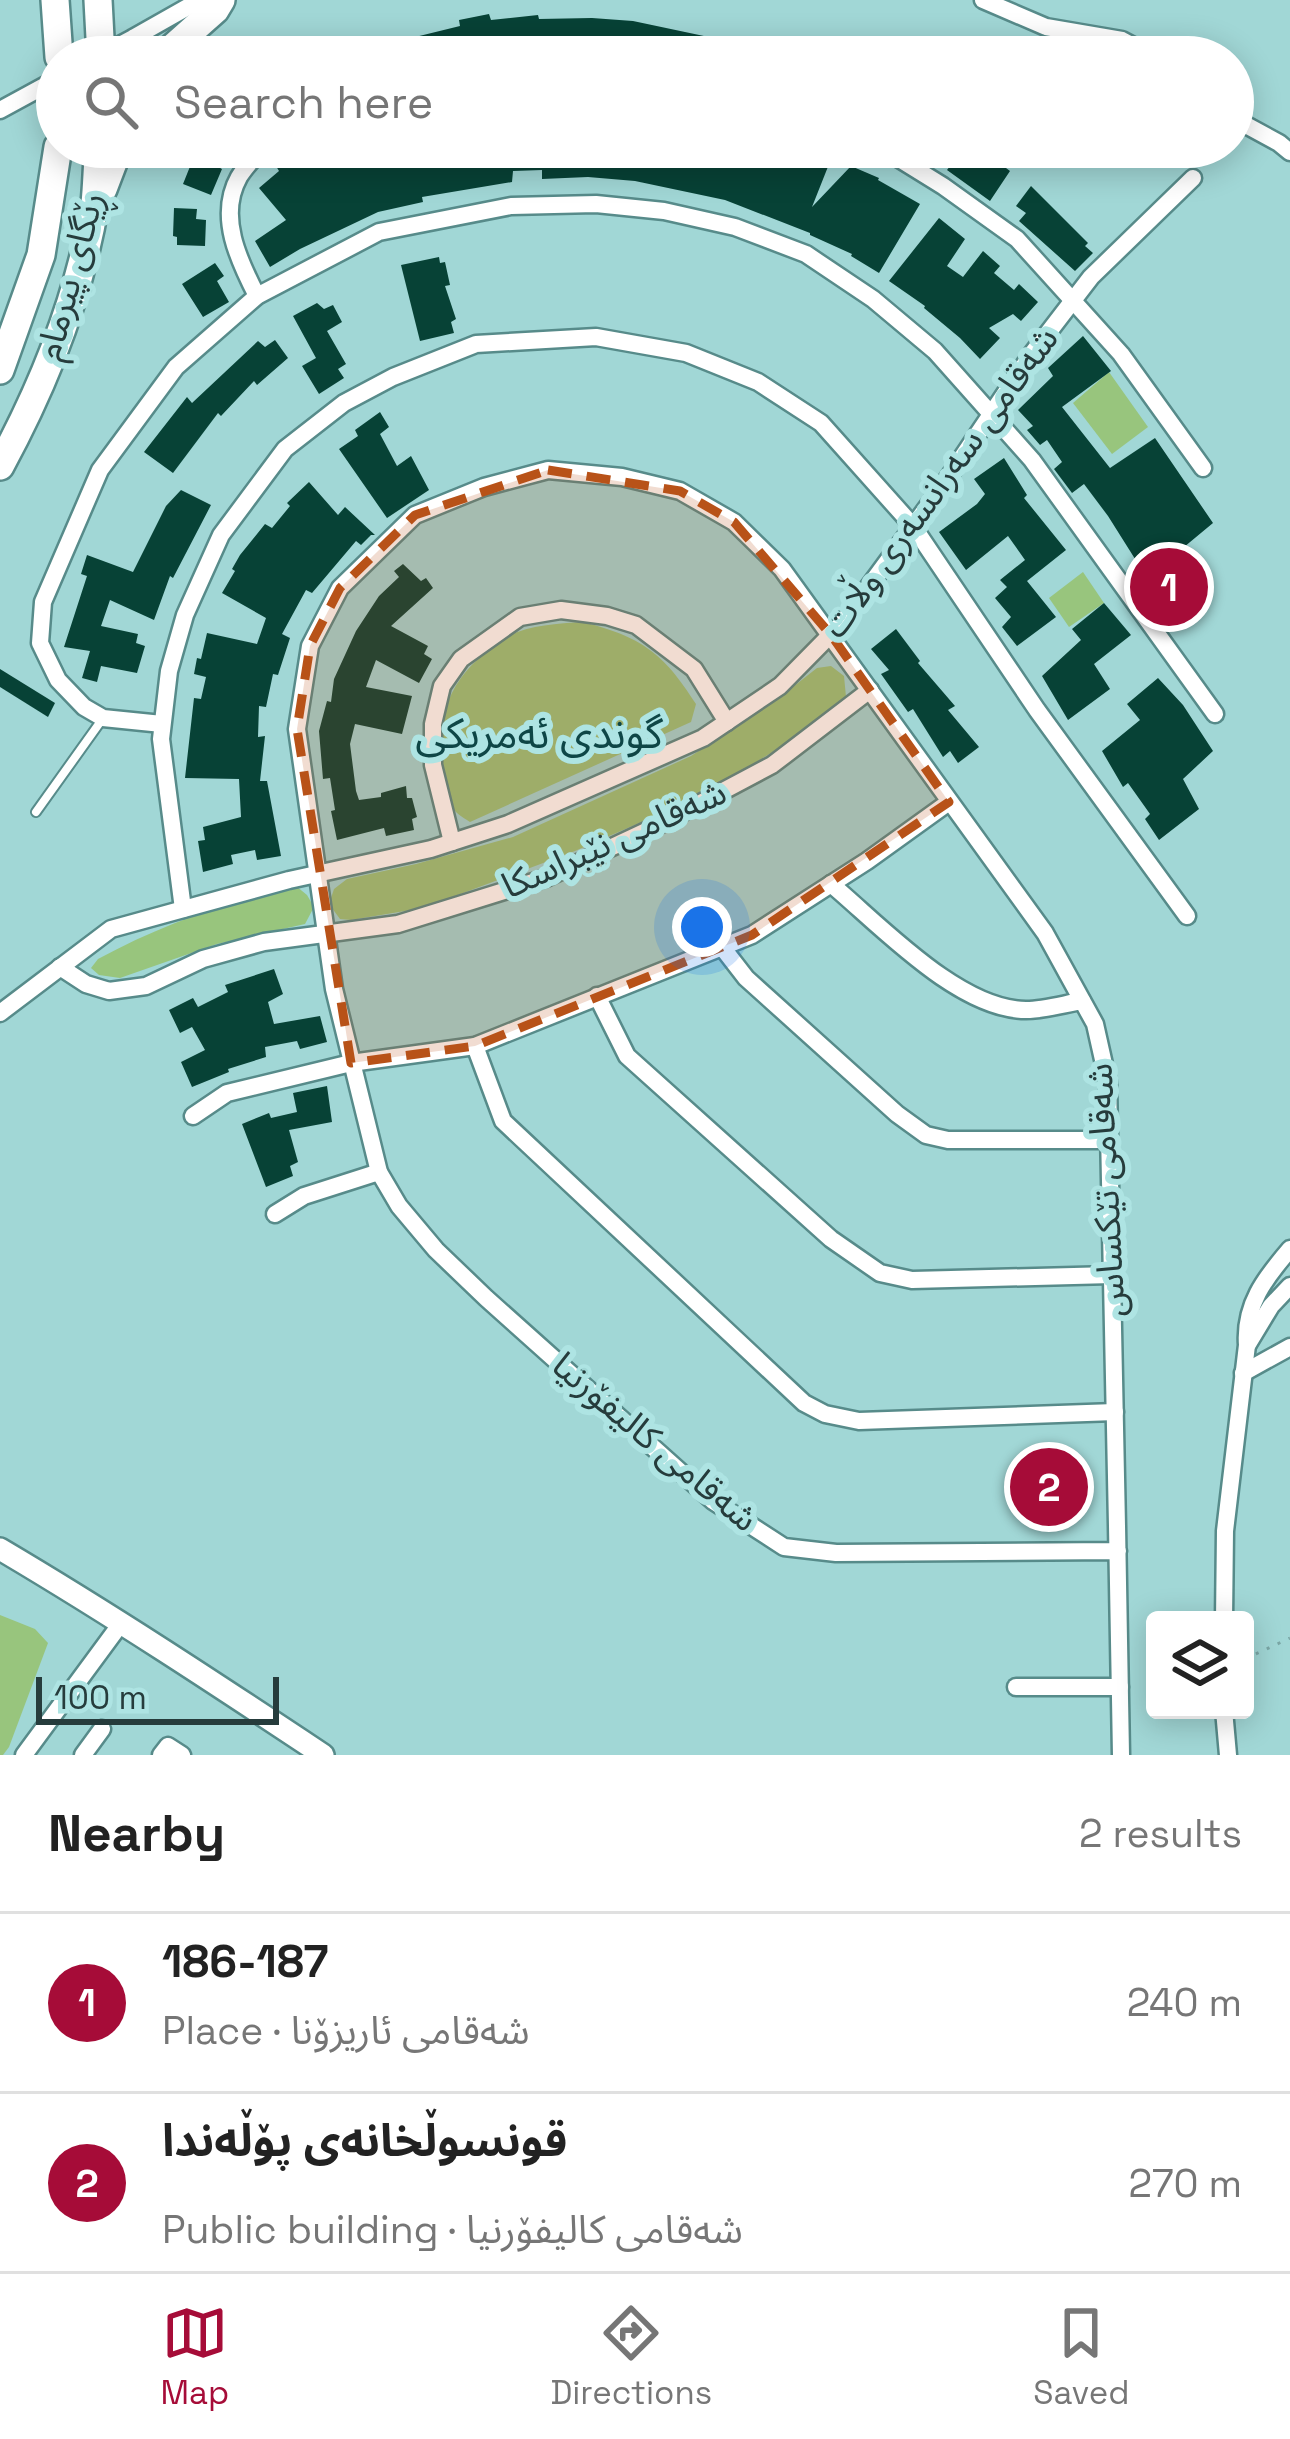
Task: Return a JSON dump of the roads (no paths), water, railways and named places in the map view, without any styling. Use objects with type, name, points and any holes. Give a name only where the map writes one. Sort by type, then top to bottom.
[{"type":"highway","points":[[55,0],[58,36]]},
{"type":"highway","points":[[98,0],[99,36]]},
{"type":"highway","points":[[186,36],[221,0]]},
{"type":"highway","name":"ڕێگای پیرمام","points":[[0,370],[5,344],[41,254],[55,168]]},
{"type":"highway","name":"ڕێگای پیرمام","points":[[0,466],[45,375],[79,270],[95,202],[97,168]]},
{"type":"highway","points":[[95,202],[111,168]]},
{"type":"street","points":[[137,36],[200,0]]},
{"type":"street","points":[[982,0],[1046,27],[1092,36]]},
{"type":"street","points":[[7,106],[36,90]]},
{"type":"street","points":[[1254,129],[1290,152]]},
{"type":"street","points":[[246,168],[237,180],[230,214],[235,251],[257,296]]},
{"type":"street","points":[[914,168],[1017,239],[1121,354],[1203,468]]},
{"type":"street","name":"شەقامی سەرانسەری وڵات","points":[[0,1013],[111,929],[508,824],[703,738],[780,686],[831,635],[914,526],[1091,277],[1193,178]]},
{"type":"street","points":[[163,724],[103,718],[84,707],[58,680],[40,644],[43,602],[100,470],[176,368],[257,296],[379,232],[511,206],[596,203],[735,227],[806,254],[873,299],[935,352],[1032,460],[1215,714]]},
{"type":"street","points":[[183,909],[161,739],[169,671],[185,615],[221,535],[285,449],[344,403],[393,377],[476,344],[596,337],[686,353],[758,382],[820,423],[914,526],[1037,710],[1187,916]]},
{"type":"street","name":"شەقامی تێکساس","points":[[316,874],[297,729],[310,646],[340,588],[415,515],[548,470],[622,477],[680,491],[734,523],[782,569],[1045,932],[1094,1024],[1108,1082],[1120,1755]]},
{"type":"street","points":[[452,842],[434,765],[433,724],[442,686],[461,659],[520,617],[562,610],[636,625],[694,669],[727,722]]},
{"type":"street","name":"شەقامی نێبراسکا","points":[[60,968],[109,991],[146,986],[203,959],[264,942],[398,924],[545,878],[772,765],[870,690]]},
{"type":"street","points":[[193,1116],[227,1093],[350,1063],[475,1046],[752,935],[949,802]]},
{"type":"street","points":[[316,874],[350,1063]]},
{"type":"street","points":[[831,884],[947,982],[986,1003],[1025,1010],[1082,1001]]},
{"type":"street","points":[[722,947],[746,978],[926,1135],[948,1140],[1109,1140]]},
{"type":"street","points":[[596,996],[627,1056],[831,1239],[880,1274],[912,1280],[1112,1275]]},
{"type":"street","points":[[475,1046],[502,1121],[804,1402],[826,1414],[859,1421],[1115,1412]]},
{"type":"street","name":"شەقامی کالیفۆرنیا","points":[[350,1063],[379,1172],[399,1206],[436,1250],[713,1501],[784,1547],[836,1552],[1118,1551]]},
{"type":"street","points":[[275,1214],[304,1196],[379,1172]]},
{"type":"street","points":[[1224,1611],[1225,1531],[1246,1329],[1267,1275],[1290,1249]]},
{"type":"street","points":[[1247,1345],[1290,1286]]},
{"type":"street","points":[[1243,1373],[1290,1347]]},
{"type":"street","points":[[0,1549],[122,1622],[322,1755]]},
{"type":"street","points":[[24,1755],[122,1622]]},
{"type":"street","points":[[1016,1687],[1120,1687]]},
{"type":"street","points":[[1225,1719],[1228,1755]]},
{"type":"street","points":[[82,1755],[102,1729]]},
{"type":"street","points":[[161,1755],[168,1746],[182,1755]]},
{"type":"lane","points":[[36,812],[103,718]]},
{"type":"place","name":"186-187","points":[[1169,587]]},
{"type":"place","name":"قونسوڵخانەی پۆڵەندا","points":[[1049,1487]]},
{"type":"district","name":"گوندی ئەمریکی","points":[[539,733]]}]
